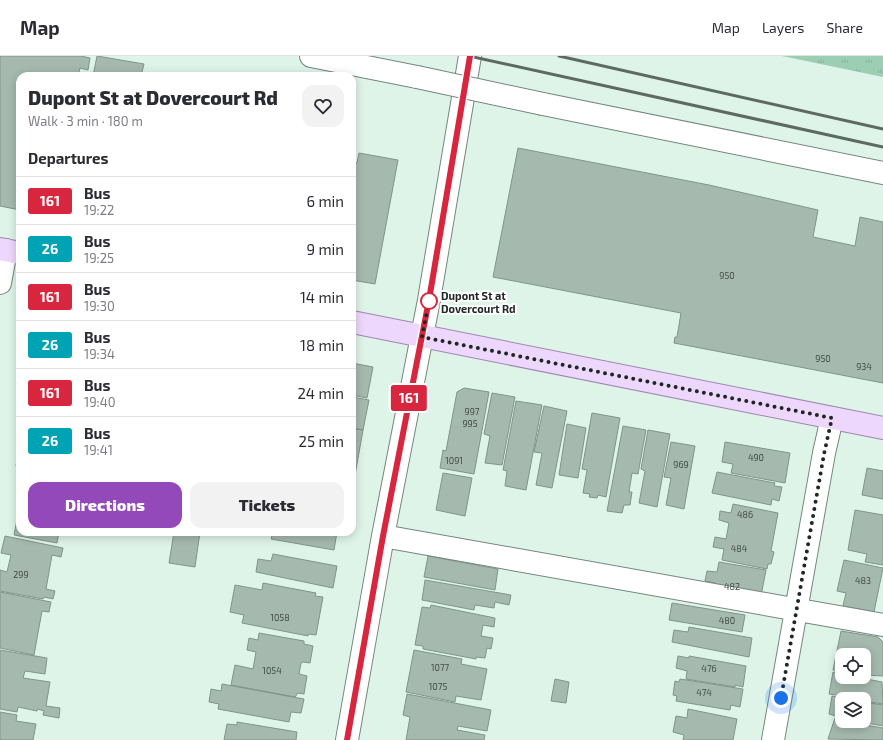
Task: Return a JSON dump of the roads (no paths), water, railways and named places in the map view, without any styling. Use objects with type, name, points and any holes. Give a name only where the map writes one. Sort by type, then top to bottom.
[{"type":"main road","points":[[356,323],[883,428]]},
{"type":"street","points":[[311,56],[883,173]]},
{"type":"street","points":[[347,740],[383,536],[422,337],[470,56]]},
{"type":"street","points":[[0,283],[9,251]]},
{"type":"street","points":[[773,740],[824,454],[832,418]]},
{"type":"street","points":[[383,536],[883,625]]},
{"type":"railway","points":[[469,56],[883,147]]},
{"type":"railway","points":[[559,56],[883,129]]},
{"type":"place","name":"Dupont St at Dovercourt Rd","points":[[429,301]]}]
